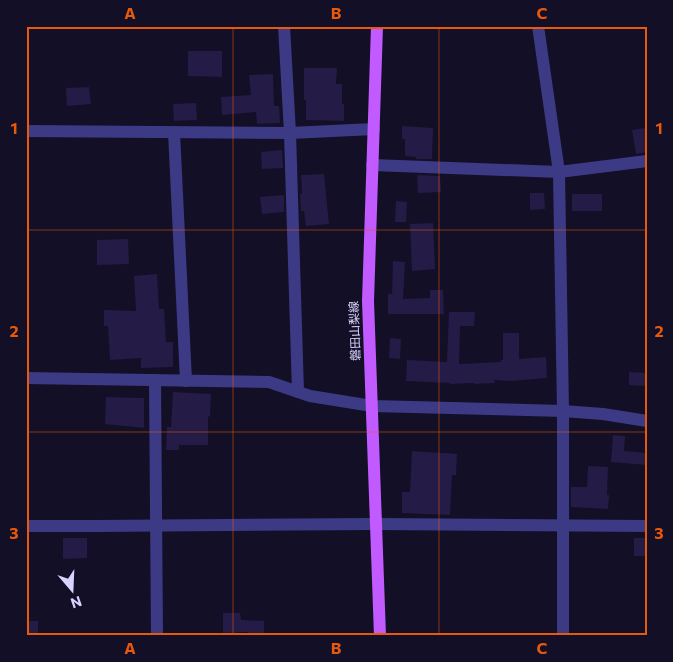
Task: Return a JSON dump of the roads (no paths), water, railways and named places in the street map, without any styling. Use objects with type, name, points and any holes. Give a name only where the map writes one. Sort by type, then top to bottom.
[{"type":"main road","name":"磐田山梨線","points":[[377,26],[368,301],[380,636]]},
{"type":"street","points":[[284,26],[290,133],[298,392]]},
{"type":"street","points":[[538,26],[559,172],[563,411],[563,636]]},
{"type":"street","points":[[26,131],[290,133],[374,128]]},
{"type":"street","points":[[174,132],[186,380]]},
{"type":"street","points":[[372,165],[559,172],[647,161]]},
{"type":"street","points":[[26,378],[269,382],[310,396],[372,406],[563,411],[603,414],[647,421]]},
{"type":"street","points":[[155,380],[157,636]]},
{"type":"street","points":[[26,526],[376,524],[647,526]]}]
